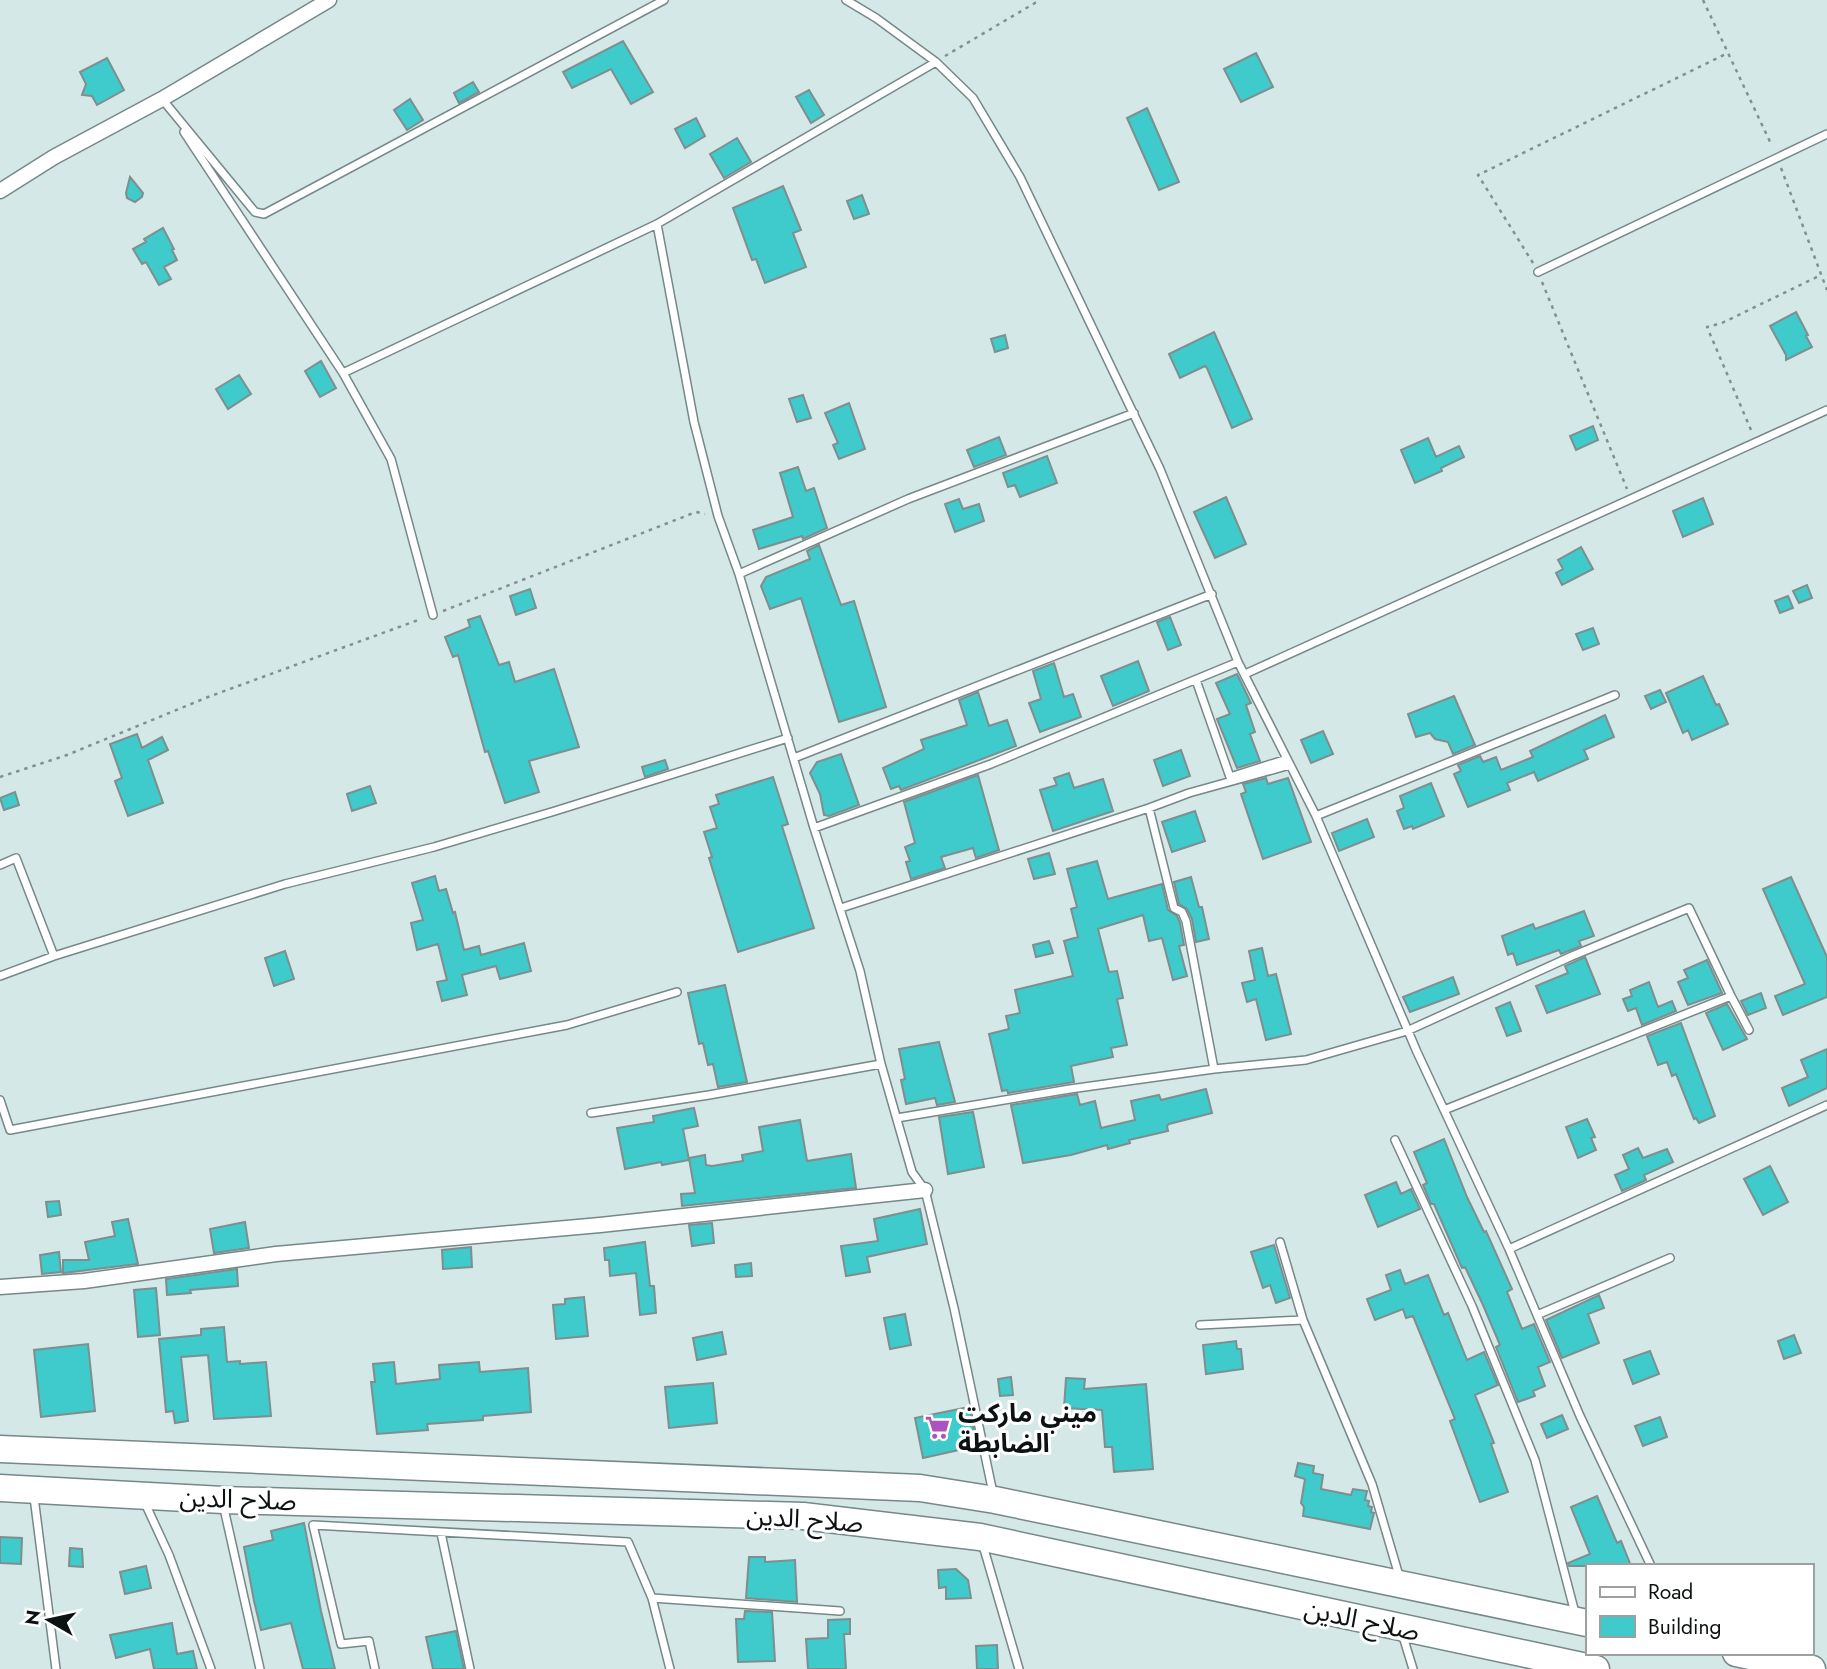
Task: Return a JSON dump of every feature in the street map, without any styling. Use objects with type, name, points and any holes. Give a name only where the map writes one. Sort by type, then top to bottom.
[{"type":"highway","name":"صلاح الدين","points":[[0,1449],[920,1488],[995,1500],[1582,1622]]},
{"type":"highway","name":"صلاح الدين","points":[[0,1488],[222,1500],[803,1516],[980,1537],[1596,1669]]},
{"type":"highway","points":[[1746,1655],[1812,1669]]},
{"type":"street","points":[[0,191],[329,0]]},
{"type":"street","points":[[0,1287],[85,1281],[276,1254],[600,1225],[925,1190]]},
{"type":"lane","points":[[162,99],[255,212],[264,214],[664,0]]},
{"type":"lane","points":[[846,0],[876,18],[936,62],[974,98],[1020,177],[1134,412],[1212,594],[1238,662],[1316,816],[1407,1031],[1509,1249],[1580,1416],[1650,1564]]},
{"type":"lane","points":[[343,373],[657,224],[936,62]]},
{"type":"lane","points":[[162,99],[343,373],[391,459],[433,615]]},
{"type":"lane","points":[[1538,272],[1827,134]]},
{"type":"lane","points":[[657,224],[694,422],[718,516],[739,574],[814,828],[860,971],[881,1064],[912,1172],[925,1190],[954,1308],[995,1500]]},
{"type":"lane","points":[[1245,674],[1827,410]]},
{"type":"lane","points":[[739,574],[908,499],[1134,412]]},
{"type":"lane","points":[[794,758],[1212,594]]},
{"type":"lane","points":[[814,828],[991,764],[1238,662]]},
{"type":"lane","points":[[1196,680],[1230,777],[1288,762]]},
{"type":"lane","points":[[1316,816],[1615,695]]},
{"type":"lane","points":[[0,976],[54,956],[285,884],[434,847],[788,738]]},
{"type":"lane","points":[[841,908],[1288,762]]},
{"type":"lane","points":[[1149,808],[1174,908],[1182,912],[1186,921],[1214,1069]]},
{"type":"lane","points":[[0,864],[16,858],[54,956]]},
{"type":"lane","points":[[897,1118],[1070,1089],[1214,1069],[1306,1060],[1407,1031],[1572,956],[1689,908],[1749,1030]]},
{"type":"lane","points":[[0,1100],[9,1130],[567,1025],[677,992]]},
{"type":"lane","points":[[1444,1110],[1731,996]]},
{"type":"lane","points":[[591,1113],[881,1064]]},
{"type":"lane","points":[[1509,1249],[1827,1105]]},
{"type":"lane","points":[[1395,1140],[1472,1306],[1535,1460],[1582,1622]]},
{"type":"lane","points":[[1280,1242],[1303,1321],[1372,1484],[1401,1583]]},
{"type":"lane","points":[[1537,1315],[1670,1258]]},
{"type":"lane","points":[[1200,1325],[1303,1321]]},
{"type":"lane","points":[[33,1489],[56,1669]]},
{"type":"lane","points":[[142,1495],[169,1555],[211,1669]]},
{"type":"lane","points":[[222,1500],[260,1669]]},
{"type":"lane","points":[[375,1669],[369,1641],[341,1644],[313,1525],[628,1542],[652,1598],[670,1669]]},
{"type":"lane","points":[[441,1533],[470,1669]]},
{"type":"lane","points":[[980,1537],[1019,1669]]},
{"type":"lane","points":[[652,1598],[840,1611]]},
{"type":"lane","points":[[1400,1628],[1413,1669]]},
{"type":"path","points":[[936,62],[1040,0]]},
{"type":"path","points":[[1703,0],[1777,158],[1827,290]]},
{"type":"path","points":[[1756,442],[1707,327],[1722,323],[1821,275]]},
{"type":"path","points":[[0,777],[67,755],[208,697],[433,615],[696,512],[718,516]]},
{"type":"building","points":[[623,41],[653,92],[631,104],[611,69],[572,88],[563,72]]},
{"type":"building","points":[[1256,53],[1273,87],[1241,102],[1224,69]]},
{"type":"building","points":[[107,58],[124,90],[97,105],[92,96],[82,95],[86,84],[80,72]]},
{"type":"building","points":[[473,82],[479,92],[459,103],[454,93]]},
{"type":"building","points":[[809,90],[824,115],[811,123],[796,97]]},
{"type":"building","points":[[410,99],[423,120],[407,130],[394,110]]},
{"type":"building","points":[[1147,108],[1179,182],[1159,190],[1127,118]]},
{"type":"building","points":[[696,118],[705,136],[685,148],[675,129]]},
{"type":"building","points":[[737,138],[751,162],[724,178],[710,154]]},
{"type":"building","points":[[130,177],[143,193],[135,202],[127,198],[126,193]]},
{"type":"building","points":[[783,186],[801,230],[793,233],[806,267],[765,283],[756,259],[752,260],[733,208]]},
{"type":"building","points":[[862,195],[869,214],[854,219],[847,201]]},
{"type":"building","points":[[163,228],[177,260],[164,267],[171,279],[159,285],[146,262],[142,264],[133,249]]},
{"type":"building","points":[[1796,312],[1812,347],[1786,360],[1786,355],[1770,326]]},
{"type":"building","points":[[1214,332],[1252,419],[1232,428],[1207,368],[1205,366],[1180,378],[1169,354]]},
{"type":"building","points":[[1005,335],[1008,348],[995,352],[991,339]]},
{"type":"building","points":[[321,361],[336,388],[320,397],[305,371]]},
{"type":"building","points":[[239,375],[251,394],[228,409],[216,389]]},
{"type":"building","points":[[803,395],[811,418],[797,422],[789,399]]},
{"type":"building","points":[[849,403],[865,449],[839,459],[833,445],[838,443],[825,413]]},
{"type":"building","points":[[1593,426],[1598,440],[1576,450],[1570,436]]},
{"type":"building","points":[[999,437],[1006,455],[974,467],[967,450]]},
{"type":"building","points":[[1428,438],[1436,457],[1459,446],[1464,457],[1415,483],[1401,450]]},
{"type":"building","points":[[1047,456],[1057,483],[1020,497],[1015,485],[1008,487],[1003,473]]},
{"type":"building","points":[[798,467],[806,491],[814,488],[827,528],[803,539],[802,536],[759,549],[753,530],[793,517],[780,473]]},
{"type":"building","points":[[1226,497],[1246,544],[1215,558],[1194,512]]},
{"type":"building","points":[[1703,498],[1713,524],[1683,537],[1673,511]]},
{"type":"building","points":[[959,499],[963,509],[979,504],[984,521],[955,532],[945,504]]},
{"type":"building","points":[[819,545],[841,605],[854,601],[886,707],[839,722],[801,598],[770,609],[761,586],[766,577],[810,559],[807,551]]},
{"type":"building","points":[[1581,547],[1593,569],[1562,585],[1556,573],[1563,569],[1558,560]]},
{"type":"building","points":[[1807,585],[1812,598],[1799,603],[1793,591]]},
{"type":"building","points":[[530,589],[536,608],[516,615],[510,596]]},
{"type":"building","points":[[1788,596],[1793,608],[1780,613],[1775,601]]},
{"type":"building","points":[[480,616],[499,665],[509,662],[515,682],[554,669],[579,747],[529,761],[539,792],[505,803],[488,751],[485,752],[458,655],[453,657],[445,637],[470,627],[468,620]]},
{"type":"building","points":[[1170,617],[1181,645],[1168,650],[1157,622]]},
{"type":"building","points":[[1593,628],[1599,644],[1583,650],[1576,634]]},
{"type":"building","points":[[1138,661],[1149,691],[1113,706],[1101,676]]},
{"type":"building","points":[[1054,663],[1064,697],[1073,694],[1081,717],[1040,732],[1029,703],[1041,699],[1033,671]]},
{"type":"building","points":[[1237,674],[1251,703],[1246,705],[1255,732],[1250,734],[1260,761],[1237,768],[1217,719],[1230,714],[1216,683]]},
{"type":"building","points":[[1703,676],[1728,724],[1692,740],[1688,730],[1683,733],[1666,693]]},
{"type":"building","points":[[1660,690],[1666,702],[1651,709],[1645,696]]},
{"type":"building","points":[[978,692],[989,726],[1007,720],[1016,746],[901,790],[899,786],[891,789],[883,768],[924,749],[921,740],[967,725],[959,700]]},
{"type":"building","points":[[1454,696],[1475,745],[1453,754],[1448,742],[1435,739],[1430,733],[1416,737],[1408,714]]},
{"type":"building","points":[[1605,715],[1614,737],[1584,750],[1588,759],[1538,781],[1534,772],[1507,783],[1510,790],[1468,807],[1454,774],[1461,771],[1458,765],[1480,756],[1483,762],[1496,757],[1501,770],[1533,757],[1530,751]]},
{"type":"building","points":[[1323,731],[1333,754],[1311,763],[1301,740]]},
{"type":"building","points":[[137,734],[142,748],[162,737],[168,750],[148,760],[163,803],[128,816],[115,781],[122,778],[110,744]]},
{"type":"building","points":[[1181,750],[1190,776],[1163,786],[1154,760]]},
{"type":"building","points":[[841,754],[859,805],[829,816],[824,815],[820,794],[810,773],[817,762]]},
{"type":"building","points":[[665,760],[668,769],[645,777],[642,767]]},
{"type":"building","points":[[1069,773],[1074,788],[1103,779],[1113,811],[1053,831],[1040,790],[1057,785],[1054,778]]},
{"type":"building","points":[[978,775],[999,850],[976,858],[973,848],[941,857],[945,868],[911,879],[906,862],[910,861],[905,847],[915,843],[904,802]]},
{"type":"building","points":[[773,777],[788,824],[782,826],[814,928],[738,952],[709,858],[712,857],[704,832],[717,828],[710,807],[719,804],[716,795]]},
{"type":"building","points":[[1266,778],[1268,784],[1288,778],[1311,842],[1263,859],[1241,794],[1246,792],[1243,784]]},
{"type":"building","points":[[1431,783],[1444,816],[1413,829],[1412,826],[1404,829],[1397,811],[1404,808],[1400,796]]},
{"type":"building","points":[[370,786],[376,803],[352,811],[347,794]]},
{"type":"building","points":[[15,792],[19,805],[4,810],[0,798]]},
{"type":"building","points":[[1195,811],[1205,841],[1172,852],[1162,822]]},
{"type":"building","points":[[1367,819],[1374,837],[1339,851],[1332,833]]},
{"type":"building","points":[[1049,853],[1055,874],[1034,879],[1028,859]]},
{"type":"building","points":[[1097,861],[1108,899],[1162,884],[1168,910],[1177,916],[1180,923],[1184,945],[1179,946],[1187,976],[1173,980],[1162,938],[1149,941],[1143,915],[1098,929],[1109,972],[1117,971],[1123,998],[1117,999],[1127,1045],[1111,1048],[1113,1057],[1071,1066],[1074,1082],[1008,1093],[1007,1090],[1002,1091],[989,1034],[1009,1029],[1006,1016],[1020,1013],[1015,990],[1073,976],[1064,941],[1078,937],[1071,909],[1077,907],[1067,869]]},
{"type":"building","points":[[435,876],[439,891],[446,889],[453,913],[455,912],[464,950],[479,946],[481,955],[524,943],[531,971],[500,979],[496,966],[462,975],[467,995],[442,1001],[437,982],[447,980],[438,944],[417,950],[411,923],[423,920],[412,883]]},
{"type":"building","points":[[1191,877],[1199,907],[1202,907],[1209,939],[1196,942],[1192,919],[1187,909],[1179,904],[1174,882]]},
{"type":"building","points":[[1791,877],[1827,957],[1827,997],[1783,1015],[1775,996],[1805,984],[1763,889]]},
{"type":"building","points":[[1584,911],[1594,936],[1579,941],[1581,946],[1561,954],[1559,950],[1517,965],[1513,953],[1508,955],[1502,936],[1533,924],[1535,929]]},
{"type":"building","points":[[1049,941],[1053,953],[1036,957],[1033,945]]},
{"type":"building","points":[[1262,948],[1268,976],[1276,974],[1291,1034],[1266,1040],[1256,999],[1247,1002],[1242,983],[1255,980],[1249,951]]},
{"type":"building","points":[[285,951],[294,979],[274,986],[265,958]]},
{"type":"building","points":[[1585,957],[1600,994],[1547,1013],[1536,986],[1568,973],[1565,966]]},
{"type":"building","points":[[1707,960],[1722,993],[1688,1005],[1678,982],[1688,978],[1684,970]]},
{"type":"building","points":[[1453,977],[1459,994],[1410,1012],[1403,997]]},
{"type":"building","points":[[1649,982],[1658,1007],[1672,1001],[1676,1011],[1642,1025],[1636,1008],[1628,1011],[1623,999],[1632,996],[1630,990]]},
{"type":"building","points":[[725,985],[747,1082],[718,1087],[713,1064],[708,1065],[703,1043],[699,1044],[688,993]]},
{"type":"building","points":[[1761,993],[1766,1008],[1748,1015],[1741,1001]]},
{"type":"building","points":[[1510,1002],[1521,1031],[1507,1036],[1496,1008]]},
{"type":"building","points":[[1727,1004],[1747,1039],[1723,1050],[1706,1013]]},
{"type":"building","points":[[1681,1023],[1715,1116],[1699,1123],[1694,1119],[1676,1074],[1672,1076],[1667,1062],[1658,1065],[1647,1036]]},
{"type":"building","points":[[939,1042],[955,1102],[937,1105],[935,1098],[906,1104],[901,1080],[905,1079],[899,1049]]},
{"type":"building","points":[[1827,1049],[1827,1088],[1789,1106],[1782,1088],[1808,1077],[1801,1060]]},
{"type":"building","points":[[1206,1089],[1212,1113],[1169,1124],[1168,1131],[1129,1140],[1130,1143],[1108,1149],[1107,1145],[1071,1155],[1023,1163],[1011,1105],[1077,1094],[1080,1105],[1095,1101],[1101,1128],[1135,1120],[1131,1101],[1159,1095],[1161,1100]]},
{"type":"building","points":[[694,1108],[698,1126],[683,1129],[689,1160],[625,1169],[617,1128],[654,1122],[653,1116]]},
{"type":"building","points":[[973,1112],[984,1167],[948,1174],[939,1117]]},
{"type":"building","points":[[1587,1119],[1595,1137],[1591,1138],[1596,1150],[1578,1158],[1566,1127]]},
{"type":"building","points":[[800,1120],[807,1161],[851,1154],[856,1188],[682,1206],[681,1194],[695,1193],[689,1158],[705,1155],[706,1165],[712,1166],[743,1161],[742,1155],[763,1151],[759,1127]]},
{"type":"building","points":[[1444,1139],[1467,1197],[1484,1232],[1486,1231],[1512,1289],[1507,1292],[1522,1329],[1534,1324],[1550,1362],[1538,1367],[1545,1386],[1533,1391],[1535,1396],[1518,1402],[1496,1347],[1500,1345],[1483,1305],[1465,1267],[1462,1268],[1423,1185],[1427,1183],[1414,1152]]},
{"type":"building","points":[[1638,1148],[1643,1158],[1667,1149],[1673,1162],[1644,1175],[1646,1180],[1622,1191],[1615,1175],[1629,1169],[1623,1155]]},
{"type":"building","points":[[1770,1166],[1788,1202],[1763,1215],[1744,1179]]},
{"type":"building","points":[[1396,1182],[1401,1194],[1411,1189],[1420,1209],[1378,1227],[1365,1195]]},
{"type":"building","points":[[59,1201],[61,1215],[48,1217],[46,1202]]},
{"type":"building","points":[[920,1209],[927,1244],[867,1257],[870,1272],[846,1276],[841,1246],[878,1241],[874,1219]]},
{"type":"building","points":[[128,1219],[138,1264],[63,1273],[63,1260],[89,1260],[85,1242],[115,1236],[112,1222]]},
{"type":"building","points":[[245,1222],[249,1248],[214,1253],[210,1229]]},
{"type":"building","points":[[712,1223],[714,1243],[692,1246],[689,1225]]},
{"type":"building","points":[[645,1242],[650,1286],[654,1286],[656,1313],[640,1315],[636,1273],[610,1276],[609,1260],[605,1260],[604,1248]]},
{"type":"building","points":[[1274,1245],[1290,1298],[1276,1303],[1270,1285],[1263,1288],[1251,1252]]},
{"type":"building","points":[[471,1247],[472,1267],[443,1269],[442,1250]]},
{"type":"building","points":[[59,1252],[61,1272],[42,1274],[40,1255]]},
{"type":"building","points":[[751,1263],[752,1276],[736,1277],[735,1265]]},
{"type":"building","points":[[237,1269],[238,1286],[167,1295],[166,1279]]},
{"type":"building","points":[[1400,1270],[1405,1284],[1428,1275],[1444,1315],[1448,1313],[1467,1360],[1484,1352],[1498,1385],[1475,1395],[1494,1443],[1491,1444],[1508,1492],[1480,1502],[1450,1421],[1455,1419],[1413,1316],[1406,1318],[1403,1309],[1375,1320],[1367,1299],[1391,1290],[1386,1275]]},
{"type":"building","points":[[156,1288],[160,1335],[138,1337],[134,1290]]},
{"type":"building","points":[[1599,1295],[1604,1308],[1588,1314],[1599,1343],[1562,1358],[1546,1320]]},
{"type":"building","points":[[584,1297],[588,1336],[556,1339],[553,1305],[565,1304],[565,1299]]},
{"type":"building","points":[[905,1314],[911,1345],[890,1349],[884,1318]]},
{"type":"building","points":[[224,1327],[227,1362],[266,1362],[271,1416],[214,1419],[208,1355],[181,1357],[188,1421],[175,1423],[173,1411],[166,1412],[159,1339],[201,1335],[201,1329]]},
{"type":"building","points":[[722,1332],[726,1354],[697,1360],[693,1338]]},
{"type":"building","points":[[1794,1335],[1801,1353],[1784,1359],[1778,1341]]},
{"type":"building","points":[[1236,1341],[1237,1349],[1241,1349],[1243,1369],[1206,1374],[1203,1345]]},
{"type":"building","points":[[88,1344],[95,1411],[41,1417],[34,1350]]},
{"type":"building","points":[[1650,1351],[1659,1374],[1633,1384],[1624,1360]]},
{"type":"building","points":[[394,1362],[396,1384],[440,1379],[439,1365],[479,1362],[480,1372],[528,1368],[531,1412],[483,1416],[483,1420],[427,1424],[428,1430],[377,1434],[371,1382],[375,1382],[373,1364]]},
{"type":"building","points":[[1011,1377],[1013,1395],[1000,1396],[998,1379]]},
{"type":"building","points":[[1066,1378],[1085,1379],[1084,1389],[1146,1384],[1153,1469],[1114,1472],[1112,1447],[1105,1447],[1102,1410],[1064,1408]]},
{"type":"building","points":[[713,1383],[717,1423],[669,1428],[665,1387]]},
{"type":"building","points":[[969,1407],[977,1446],[923,1458],[915,1418]]},
{"type":"building","points":[[1562,1415],[1568,1429],[1547,1438],[1541,1424]]},
{"type":"building","points":[[1660,1417],[1667,1437],[1643,1446],[1635,1426]]},
{"type":"building","points":[[1298,1463],[1314,1466],[1313,1473],[1323,1475],[1321,1489],[1351,1495],[1353,1489],[1367,1491],[1365,1500],[1369,1501],[1368,1506],[1372,1507],[1371,1512],[1374,1513],[1370,1529],[1303,1516],[1304,1507],[1301,1503],[1305,1479],[1295,1476]]},
{"type":"building","points":[[1597,1496],[1617,1543],[1621,1541],[1630,1564],[1569,1566],[1568,1563],[1590,1554],[1571,1507]]},
{"type":"building","points":[[304,1523],[335,1669],[303,1669],[291,1623],[261,1630],[254,1601],[244,1547],[273,1540],[271,1531]]},
{"type":"building","points":[[0,1537],[22,1538],[21,1564],[0,1563]]},
{"type":"building","points":[[70,1548],[82,1549],[83,1567],[69,1566]]},
{"type":"building","points":[[749,1557],[765,1557],[765,1562],[795,1560],[797,1602],[746,1598]]},
{"type":"building","points":[[146,1566],[151,1588],[125,1594],[120,1572]]},
{"type":"building","points":[[956,1569],[968,1580],[971,1598],[946,1599],[946,1587],[939,1588],[938,1570]]},
{"type":"building","points":[[745,1611],[772,1612],[775,1661],[738,1662],[736,1619],[744,1619]]},
{"type":"building","points":[[850,1619],[850,1634],[844,1634],[846,1669],[808,1669],[806,1639],[828,1638],[828,1620]]},
{"type":"building","points":[[172,1623],[177,1654],[193,1651],[197,1669],[154,1669],[150,1649],[116,1658],[110,1635]]},
{"type":"building","points":[[456,1631],[464,1669],[433,1669],[426,1637]]},
{"type":"building","points":[[997,1645],[998,1669],[977,1669],[976,1646]]},
{"type":"place","name":"ميني ماركت الضابطة","points":[[938,1428]]}]
